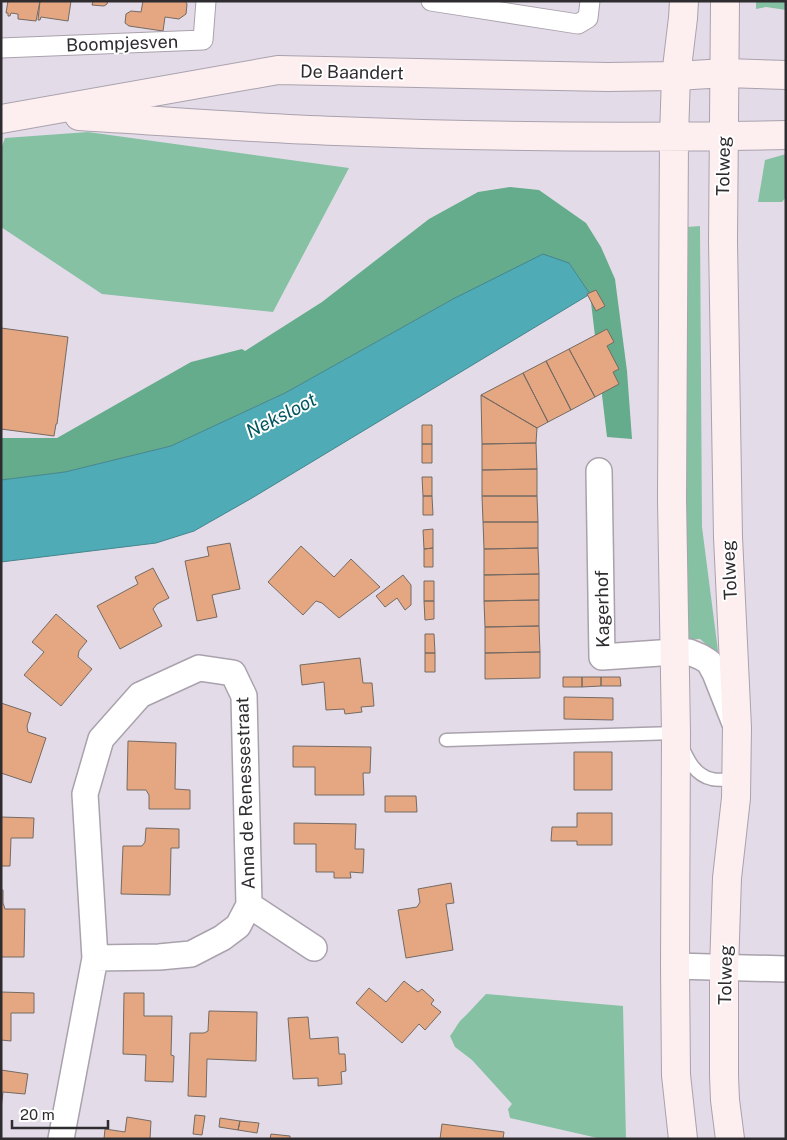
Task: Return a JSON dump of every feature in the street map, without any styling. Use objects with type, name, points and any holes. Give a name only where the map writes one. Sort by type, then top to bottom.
[{"type":"main road","points":[[684,1],[676,76],[674,136],[672,500],[676,733],[674,966],[676,1075],[684,1139]]},
{"type":"main road","name":"Tolweg","points":[[725,1],[723,231],[727,527],[737,728],[736,779],[727,878],[724,969],[724,1076],[730,1139]]},
{"type":"main road","name":"De Baandert","points":[[1,119],[278,70],[598,77],[725,73],[786,75]]},
{"type":"main road","name":"De Baandert","points":[[32,113],[334,131],[480,135],[786,135]]},
{"type":"street","name":"Boompjesven","points":[[1,48],[203,40],[206,1]]},
{"type":"street","points":[[431,1],[578,24],[588,18],[590,1]]},
{"type":"street","name":"Kagerhof","points":[[599,471],[602,657],[674,652],[689,652],[701,656],[709,662],[737,728]]},
{"type":"street","name":"Anna de Renessestraat","points":[[61,1139],[95,958],[85,794],[101,739],[140,696],[199,668],[233,673],[244,696],[248,905],[238,926],[222,938],[191,954],[159,957],[95,958]]},
{"type":"street","name":"Anna de Renessestraat","points":[[248,905],[314,948]]},
{"type":"street","points":[[674,966],[724,969],[786,969]]},
{"type":"lane","points":[[446,740],[676,733],[690,763],[699,774],[712,780],[736,779]]},
{"type":"green space","points":[[756,1],[786,1],[786,10],[766,7],[756,9]]},
{"type":"green space","points":[[88,132],[349,168],[273,312],[102,294],[1,227],[1,149],[5,138]]},
{"type":"green space","points":[[786,154],[786,197],[782,202],[758,202],[765,160]]},
{"type":"green space","points":[[510,187],[539,190],[586,223],[601,247],[615,279],[627,371],[632,439],[607,437],[590,294],[569,263],[453,299],[285,393],[171,446],[65,472],[1,480],[1,438],[57,438],[191,362],[242,349],[245,351],[322,302],[429,219],[478,192]]},
{"type":"green space","points":[[700,226],[702,527],[718,651],[715,652],[700,639],[683,640],[687,227]]},
{"type":"green space","points":[[486,994],[623,1006],[626,1139],[602,1139],[510,1118],[508,1109],[512,1104],[472,1060],[455,1047],[450,1036],[460,1021]]},
{"type":"water","name":"Neksloot","points":[[543,254],[569,263],[590,294],[194,531],[156,543],[1,562],[1,480],[65,472],[171,446],[285,393],[453,299]]},
{"type":"building","points":[[8,1],[40,1],[36,21],[18,19],[18,14],[11,13],[8,16],[8,13],[6,13]]},
{"type":"building","points":[[40,1],[71,1],[68,21],[41,17],[38,20]]},
{"type":"building","points":[[93,1],[108,1],[104,6],[92,5]]},
{"type":"building","points":[[143,1],[185,1],[187,4],[186,14],[179,19],[165,17],[163,31],[129,26],[125,23],[126,14],[131,11],[141,12]]},
{"type":"building","points":[[596,290],[605,306],[596,311],[587,294]]},
{"type":"building","points":[[1,328],[68,337],[54,436],[1,429]]},
{"type":"building","points":[[607,329],[614,342],[607,346],[619,369],[613,372],[619,384],[595,397],[569,349]]},
{"type":"building","points":[[569,349],[595,397],[571,410],[546,361]]},
{"type":"building","points":[[546,361],[571,410],[548,422],[523,373]]},
{"type":"building","points":[[523,373],[548,422],[537,428],[481,395]]},
{"type":"building","points":[[481,395],[537,428],[536,443],[482,444]]},
{"type":"building","points":[[422,425],[432,425],[432,444],[422,444]]},
{"type":"building","points":[[536,443],[537,469],[482,470],[482,444]]},
{"type":"building","points":[[422,444],[432,444],[432,463],[422,463]]},
{"type":"building","points":[[537,469],[537,496],[482,496],[482,470]]},
{"type":"building","points":[[422,477],[432,477],[432,496],[423,496]]},
{"type":"building","points":[[423,496],[432,496],[433,515],[423,515]]},
{"type":"building","points":[[482,496],[537,496],[538,522],[483,522]]},
{"type":"building","points":[[483,522],[538,522],[538,548],[484,549]]},
{"type":"building","points":[[433,529],[433,548],[424,549],[423,530]]},
{"type":"building","points":[[230,543],[240,589],[212,595],[217,617],[197,621],[185,561],[209,556],[207,547]]},
{"type":"building","points":[[301,546],[334,577],[351,559],[380,587],[339,618],[322,603],[316,601],[303,615],[268,582]]},
{"type":"building","points":[[433,548],[433,567],[424,567],[424,549]]},
{"type":"building","points":[[538,548],[539,574],[484,575],[484,549]]},
{"type":"building","points":[[153,568],[169,598],[157,604],[153,609],[162,626],[120,649],[97,606],[138,584],[135,577]]},
{"type":"building","points":[[539,574],[539,600],[484,601],[484,575]]},
{"type":"building","points":[[403,575],[411,585],[411,605],[405,610],[397,598],[385,607],[376,596]]},
{"type":"building","points":[[424,581],[434,581],[434,601],[424,601]]},
{"type":"building","points":[[539,600],[539,626],[485,627],[484,601]]},
{"type":"building","points":[[424,601],[434,601],[434,619],[425,620]]},
{"type":"building","points":[[56,614],[87,641],[79,651],[78,657],[92,669],[61,706],[24,675],[44,652],[32,642]]},
{"type":"building","points":[[539,626],[540,652],[485,653],[485,627]]},
{"type":"building","points":[[425,634],[434,634],[435,653],[425,653]]},
{"type":"building","points":[[540,652],[540,678],[485,679],[485,653]]},
{"type":"building","points":[[425,653],[435,653],[435,672],[425,672]]},
{"type":"building","points":[[360,658],[363,683],[372,683],[374,706],[361,707],[362,712],[345,714],[344,709],[326,710],[324,682],[302,685],[300,665]]},
{"type":"building","points":[[563,677],[582,677],[582,687],[563,687]]},
{"type":"building","points":[[582,677],[601,677],[601,686],[582,687]]},
{"type":"building","points":[[601,677],[620,677],[621,686],[601,686]]},
{"type":"building","points":[[564,697],[613,698],[613,720],[564,719]]},
{"type":"building","points":[[1,703],[31,713],[27,726],[28,732],[46,738],[31,783],[1,773]]},
{"type":"building","points":[[128,741],[176,743],[175,789],[190,790],[190,809],[149,809],[149,795],[146,790],[127,790]]},
{"type":"building","points":[[293,746],[371,747],[370,773],[363,773],[364,795],[315,795],[315,767],[293,767]]},
{"type":"building","points":[[574,752],[612,752],[612,790],[574,790]]},
{"type":"building","points":[[385,796],[416,796],[417,812],[385,812]]},
{"type":"building","points":[[577,813],[612,813],[612,845],[577,845],[577,841],[551,841],[552,827],[577,827]]},
{"type":"building","points":[[1,817],[34,818],[33,838],[11,838],[10,866],[1,866]]},
{"type":"building","points":[[294,823],[356,824],[355,849],[364,849],[363,873],[350,872],[351,878],[334,878],[334,872],[316,872],[316,844],[294,844]]},
{"type":"building","points":[[146,828],[179,829],[179,848],[171,848],[170,895],[121,894],[123,846],[142,846],[145,842]]},
{"type":"building","points":[[451,883],[454,903],[446,904],[453,950],[406,958],[398,910],[417,907],[420,902],[418,889]]},
{"type":"building","points":[[1,890],[3,890],[5,909],[25,909],[24,957],[1,957]]},
{"type":"building","points":[[404,981],[418,992],[422,989],[434,1000],[431,1004],[441,1012],[425,1030],[419,1024],[402,1043],[356,1003],[369,988],[386,1002]]},
{"type":"building","points":[[1,992],[34,993],[34,1013],[11,1013],[11,1041],[1,1040]]},
{"type":"building","points":[[124,993],[144,993],[144,1016],[172,1016],[171,1055],[174,1056],[173,1082],[145,1081],[146,1055],[123,1054]]},
{"type":"building","points":[[209,1011],[257,1012],[256,1061],[207,1059],[206,1097],[188,1096],[190,1033],[204,1033],[208,1031]]},
{"type":"building","points":[[308,1017],[310,1039],[338,1037],[339,1054],[345,1054],[346,1071],[341,1072],[342,1084],[318,1086],[318,1078],[293,1079],[288,1018]]},
{"type":"building","points":[[1,1070],[28,1074],[25,1094],[3,1092],[1,1108]]},
{"type":"building","points":[[195,1115],[205,1116],[202,1135],[193,1134]]},
{"type":"building","points":[[127,1117],[151,1121],[150,1139],[104,1139],[105,1129],[125,1132]]},
{"type":"building","points":[[220,1118],[240,1121],[238,1130],[219,1127]]},
{"type":"building","points":[[240,1121],[259,1123],[257,1133],[238,1130]]},
{"type":"building","points":[[442,1124],[504,1132],[503,1139],[440,1139]]},
{"type":"building","points":[[271,1134],[290,1136],[290,1139],[270,1139]]}]
